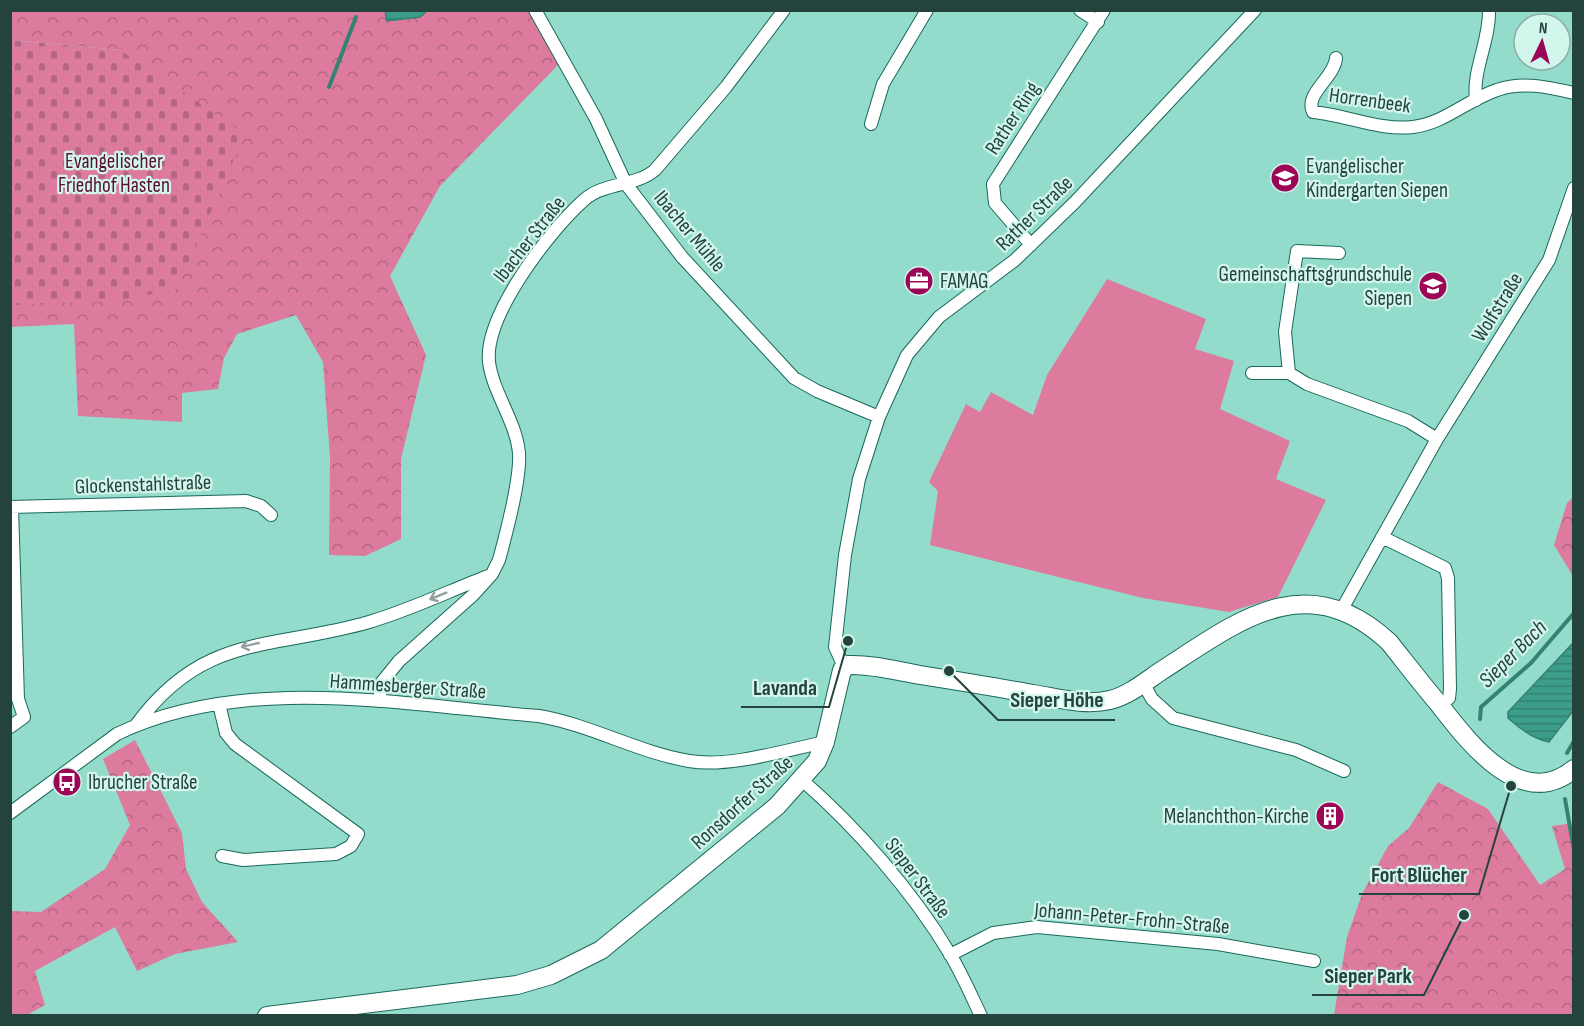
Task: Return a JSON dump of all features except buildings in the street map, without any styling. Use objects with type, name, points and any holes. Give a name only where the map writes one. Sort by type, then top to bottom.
[{"type":"main road","points":[[844,667],[852,665],[891,670],[1089,703],[1113,699],[1143,683],[1218,634],[1256,614],[1285,606],[1308,605],[1342,609],[1359,617],[1389,642],[1479,753],[1513,777],[1543,782],[1572,772]]},
{"type":"main road","name":"Ronsdorfer Straße","points":[[267,1016],[517,985],[574,966],[601,950],[761,822],[802,780],[817,761],[825,742],[844,667]]},
{"type":"street","name":"Ibacher Mühle","points":[[536,10],[596,119],[626,184],[682,257],[794,378],[817,391],[879,417]]},
{"type":"street","name":"Ibacher Straße","points":[[379,701],[382,682],[399,662],[473,595],[492,574],[502,549],[519,467],[514,430],[489,364],[492,342],[502,310],[521,275],[585,198],[645,179],[655,170],[726,87],[784,10]]},
{"type":"street","points":[[871,124],[883,84],[927,10]]},
{"type":"street","points":[[1080,10],[1098,22]]},
{"type":"street","name":"Rather Ring","points":[[1031,245],[994,203],[993,184],[1104,10]]},
{"type":"street","name":"Rather Straße","points":[[844,667],[835,647],[845,555],[857,487],[879,417],[899,370],[927,328],[949,308],[1015,260],[1031,245],[1208,63],[1255,10]]},
{"type":"street","points":[[1476,100],[1474,87],[1489,25],[1489,10]]},
{"type":"street","name":"Horrenbeek","points":[[1336,58],[1336,67],[1312,98],[1313,112],[1377,124],[1413,127],[1437,121],[1494,91],[1525,85],[1574,93]]},
{"type":"street","name":"Wolfstraße","points":[[1342,609],[1437,439],[1550,260],[1574,188]]},
{"type":"street","points":[[1289,373],[1285,332],[1297,251],[1339,253]]},
{"type":"street","points":[[1252,373],[1289,373],[1307,384],[1408,421],[1437,439]]},
{"type":"street","name":"Glockenstahlstraße","points":[[10,727],[24,717],[18,699],[11,507],[246,501],[261,506],[271,515]]},
{"type":"street","points":[[1382,537],[1444,568],[1448,578],[1450,689],[1449,698],[1440,707]]},
{"type":"street","points":[[136,726],[154,702],[185,676],[234,649],[370,622],[492,574]]},
{"type":"street","points":[[1143,683],[1152,699],[1173,718],[1296,750],[1344,771]]},
{"type":"street","name":"Hammesberger Straße","points":[[10,813],[117,734],[136,726],[219,704],[336,698],[548,717],[570,721],[654,752],[692,761],[777,754],[825,742]]},
{"type":"street","points":[[219,704],[226,733],[236,744],[358,834],[351,846],[336,854],[243,860],[222,856]]},
{"type":"street","name":"Sieper Straße","points":[[802,780],[841,815],[873,850],[950,955],[981,1016]]},
{"type":"street","name":"Johann-Peter-Frohn-Straße","points":[[950,955],[993,933],[1037,927],[1218,944],[1314,961]]},
{"type":"green space","points":[[385,10],[387,21],[420,17],[427,11],[534,11],[559,64],[440,186],[390,276],[426,355],[401,459],[401,539],[365,556],[329,555],[330,458],[323,362],[296,315],[237,334],[224,358],[218,389],[182,393],[182,422],[78,416],[74,324],[11,327],[11,305],[120,50],[11,40],[11,11]]},
{"type":"green space","name":"Evangelischer Friedhof Hasten","points":[[10,40],[120,50],[245,134],[177,289],[117,301],[11,305]]},
{"type":"green space","points":[[1107,279],[1206,319],[1195,349],[1234,361],[1220,409],[1290,441],[1276,479],[1326,500],[1278,597],[1229,612],[1143,598],[930,545],[938,491],[929,482],[966,404],[980,412],[991,392],[1033,415],[1047,375]]},
{"type":"green space","points":[[1573,497],[1573,576],[1554,545],[1567,503]]},
{"type":"green space","points":[[135,740],[182,833],[186,869],[202,902],[238,942],[175,954],[137,971],[115,927],[35,971],[45,1005],[27,1015],[11,1015],[11,911],[41,912],[105,869],[130,825],[103,759]]},
{"type":"green space","points":[[1438,782],[1488,809],[1540,885],[1565,869],[1552,826],[1573,823],[1573,1015],[1334,1015],[1347,937],[1362,894],[1388,846],[1409,828]]},
{"type":"shaded area","points":[[385,10],[427,11],[420,17],[387,21]]},
{"type":"shaded area","points":[[1573,643],[1573,711],[1549,742],[1543,741],[1517,726],[1508,718],[1508,712]]},
{"type":"waterway","points":[[329,87],[356,17]]},
{"type":"waterway","name":"Sieper Bach","points":[[1480,719],[1481,707],[1531,663],[1574,613]]},
{"type":"waterway","name":"Sieper Bach","points":[[1567,753],[1574,741]]},
{"type":"waterway","name":"Sieper Bach","points":[[1565,799],[1574,850]]},
{"type":"place","name":"Evangelischer Kindergarten Siepen","points":[[1285,178]]},
{"type":"place","name":"FAMAG","points":[[919,281]]},
{"type":"place","name":"Gemeinschaftsgrundschule Siepen","points":[[1433,286]]},
{"type":"place","name":"Lavanda","points":[[848,641]]},
{"type":"place","name":"Sieper Höhe","points":[[949,671]]},
{"type":"place","name":"Ibrucher Straße","points":[[67,782]]},
{"type":"place","name":"Fort Blücher","points":[[1511,786]]},
{"type":"place","name":"Melanchthon-Kirche","points":[[1330,816]]},
{"type":"place","name":"Sieper Park","points":[[1464,915]]}]
